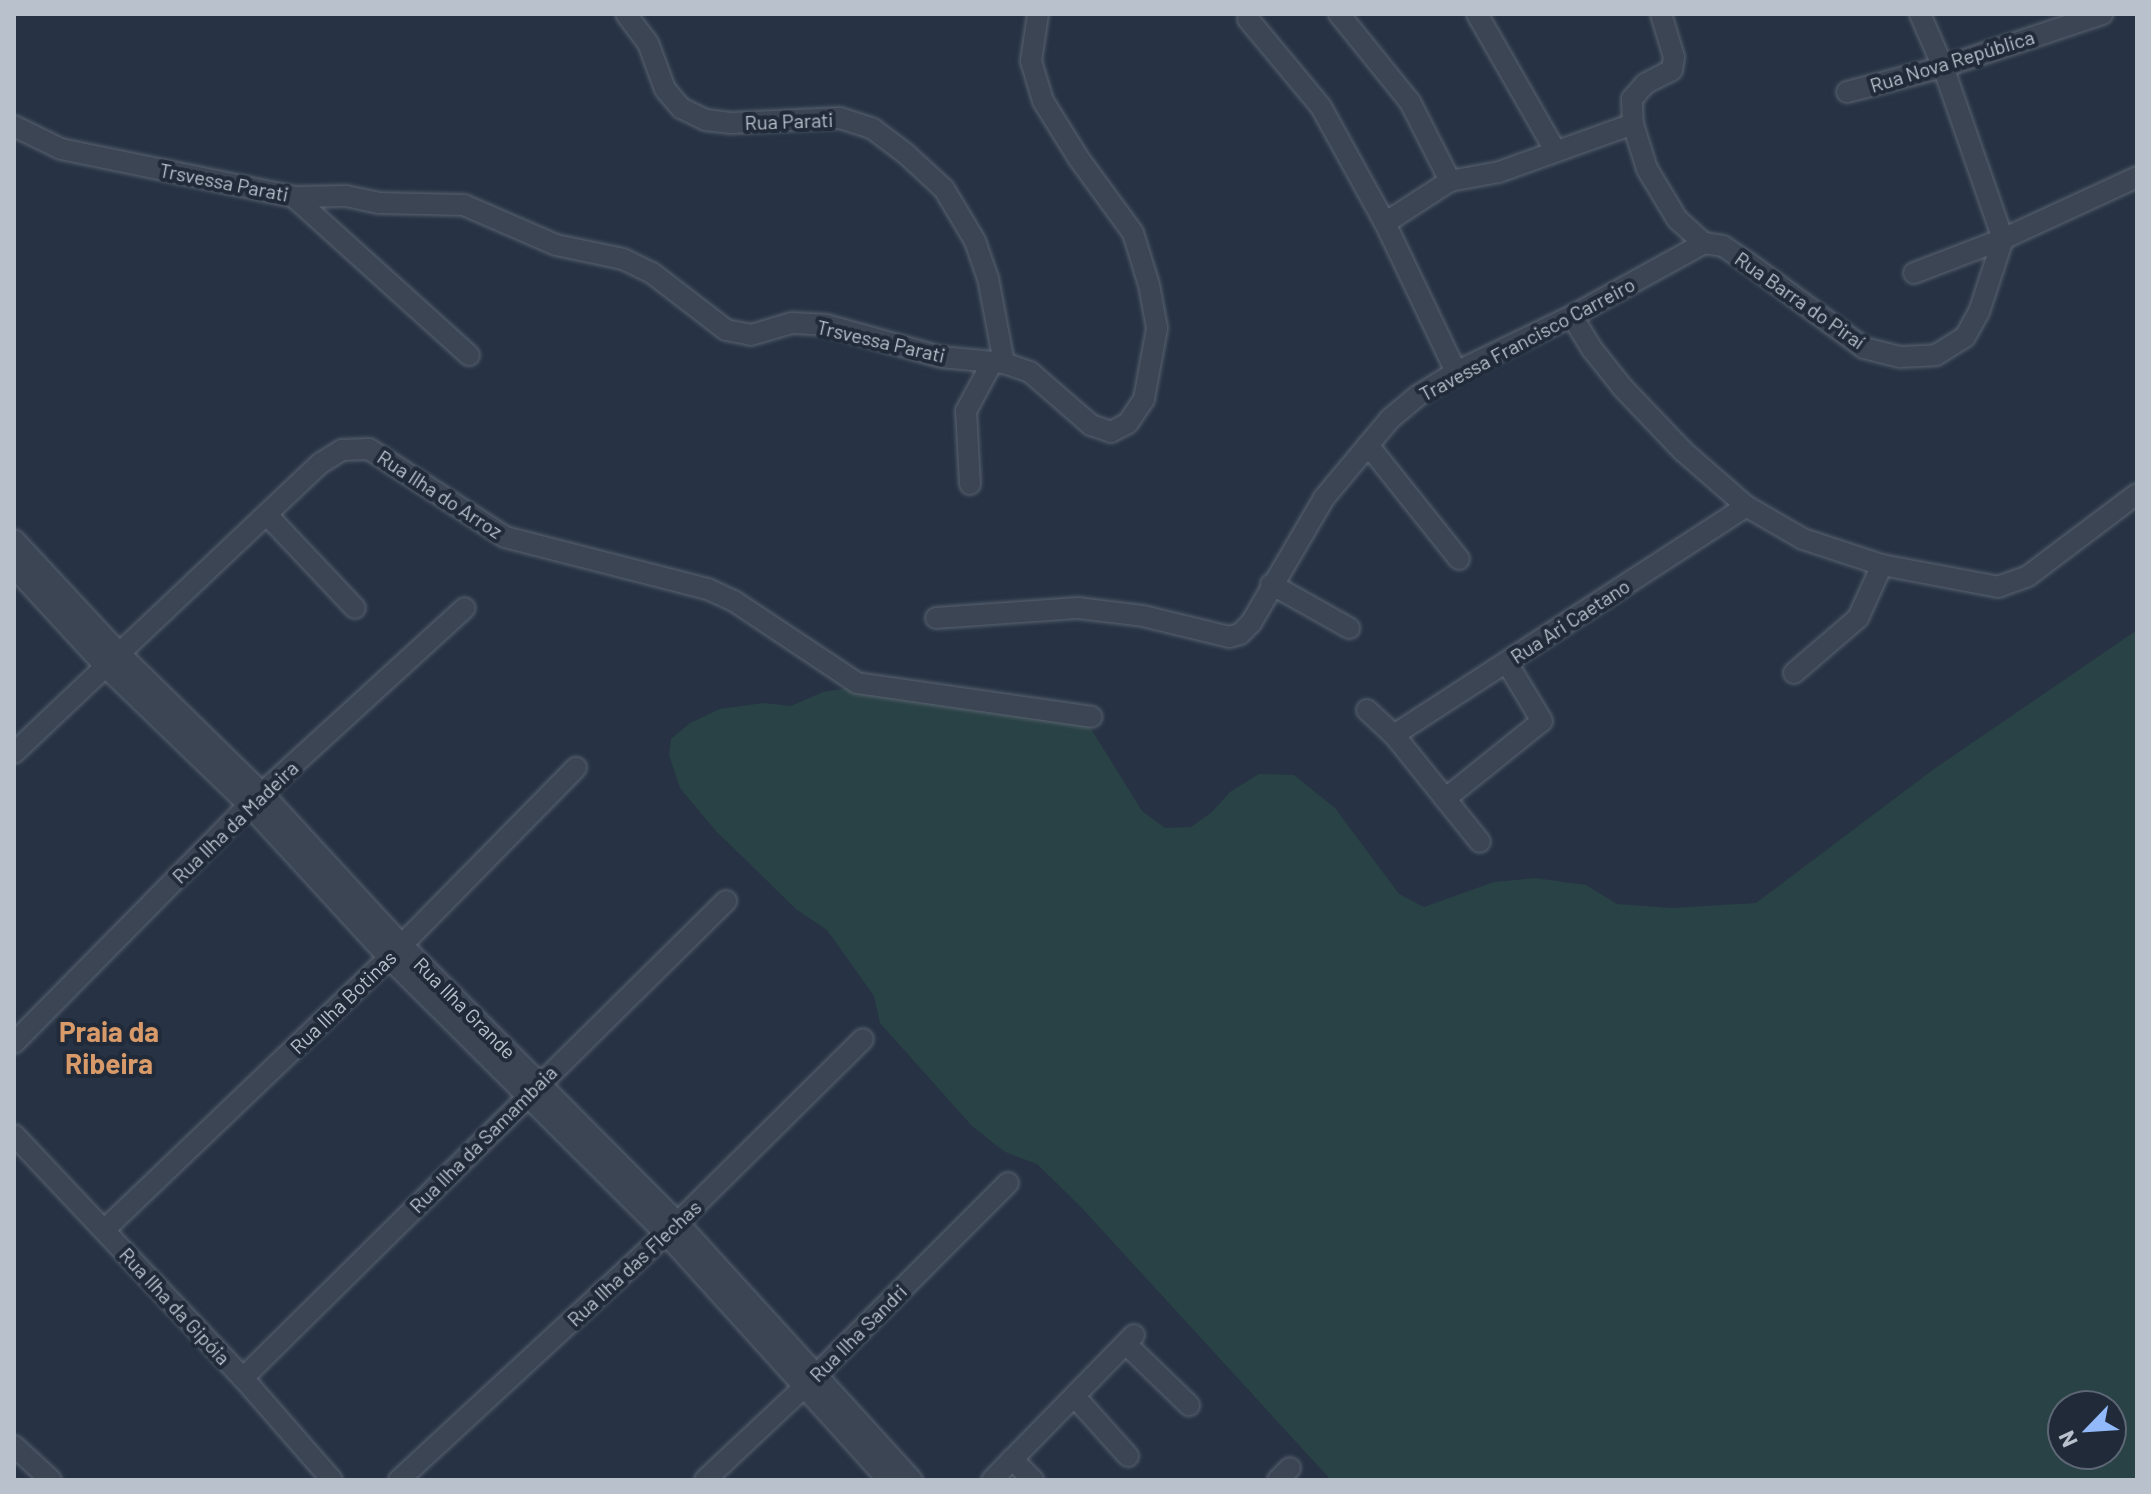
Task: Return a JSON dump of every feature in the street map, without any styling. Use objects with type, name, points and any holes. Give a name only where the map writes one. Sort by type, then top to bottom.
[{"type":"street","name":"Rua Parati","points":[[626,14],[648,43],[665,89],[681,108],[706,120],[731,123],[840,118],[873,129],[944,189],[975,241],[988,278],[998,363]]},
{"type":"street","name":"Trsvessa Parati","points":[[14,126],[61,149],[294,197],[346,196],[378,203],[464,205],[556,245],[623,259],[652,273],[726,330],[751,335],[792,323],[826,325],[941,357],[998,363],[1030,372],[1091,425],[1111,432],[1128,423],[1144,399],[1157,328],[1149,285],[1133,233],[1079,159],[1043,101],[1031,61],[1038,14]]},
{"type":"street","points":[[1339,14],[1410,102],[1450,181]]},
{"type":"street","points":[[1477,14],[1555,150]]},
{"type":"street","points":[[1385,223],[1450,181],[1499,172],[1633,124],[1632,99],[1645,84],[1672,70],[1674,57],[1661,14]]},
{"type":"street","points":[[1920,14],[1943,67],[2003,239]]},
{"type":"street","name":"Rua Nova República","points":[[1847,92],[1943,67],[2102,14]]},
{"type":"street","points":[[1248,19],[1321,107],[1385,223],[1456,372]]},
{"type":"street","name":"Rua Barra do Piraí","points":[[1633,124],[1647,169],[1677,219],[1704,243],[1723,246],[1864,348],[1901,357],[1936,355],[1965,337],[1979,312],[2003,239]]},
{"type":"street","points":[[1914,273],[2003,239],[2137,177]]},
{"type":"street","points":[[294,197],[469,355]]},
{"type":"street","name":"Travessa Francisco Carreiro","points":[[936,618],[1078,608],[1143,616],[1229,637],[1240,634],[1251,623],[1324,498],[1390,419],[1417,396],[1456,372],[1572,316],[1704,243]]},
{"type":"street","points":[[1572,316],[1592,349],[1623,388],[1683,451],[1746,506],[1803,539],[1882,565],[1998,587],[2028,576],[2137,494]]},
{"type":"street","points":[[970,484],[966,411],[998,363]]},
{"type":"street","points":[[1368,445],[1459,559]]},
{"type":"street","name":"Rua Ilha do Arroz","points":[[14,753],[114,662],[321,463],[342,450],[369,449],[505,537],[708,589],[734,601],[857,683],[1092,717]]},
{"type":"street","name":"Rua Ari Caetano","points":[[1394,735],[1746,506]]},
{"type":"street","points":[[267,515],[355,608]]},
{"type":"street","name":"Rua Ilha Grande","points":[[14,540],[114,662]]},
{"type":"street","points":[[1794,673],[1858,618],[1882,565]]},
{"type":"street","name":"Rua Ilha Grande","points":[[14,567],[256,799],[396,951],[672,1228],[809,1382],[888,1480]]},
{"type":"street","points":[[1271,584],[1349,628]]},
{"type":"street","name":"Rua Ilha da Madeira","points":[[14,1043],[256,799],[465,608]]},
{"type":"street","points":[[1445,799],[1542,721],[1507,663]]},
{"type":"street","points":[[1367,710],[1394,735],[1480,842]]},
{"type":"street","name":"Rua Ilha Botinas","points":[[104,1230],[396,951],[576,768]]},
{"type":"street","name":"Rua Ilha da Samambaia","points":[[243,1378],[726,901]]},
{"type":"street","name":"Rua Ilha das Flechas","points":[[399,1480],[672,1228],[863,1039]]},
{"type":"street","name":"Rua Ilha da Gipóia","points":[[14,1135],[243,1378],[332,1480]]},
{"type":"street","name":"Rua Ilha Sandri","points":[[705,1480],[809,1382],[1008,1183]]},
{"type":"street","points":[[992,1480],[1076,1398],[1130,1339],[1189,1405]]},
{"type":"street","name":"Rua Ilha Grande","points":[[809,1382],[912,1480]]},
{"type":"street","points":[[1076,1398],[1128,1456]]},
{"type":"street","points":[[14,1446],[51,1480]]},
{"type":"street","points":[[1012,1459],[1033,1480]]},
{"type":"green space","points":[[2137,630],[2137,1480],[1331,1480],[1081,1207],[1037,1164],[1005,1152],[972,1126],[880,1023],[874,996],[827,930],[797,910],[716,831],[680,788],[669,755],[671,739],[690,723],[720,709],[763,703],[791,706],[823,692],[848,688],[1088,724],[1142,811],[1165,828],[1191,827],[1212,812],[1230,792],[1259,774],[1294,775],[1335,808],[1399,894],[1424,907],[1494,882],[1535,878],[1586,885],[1617,904],[1672,908],[1756,903],[1934,769]]},
{"type":"district","name":"Praia da Ribeira","points":[[109,1047]]}]
